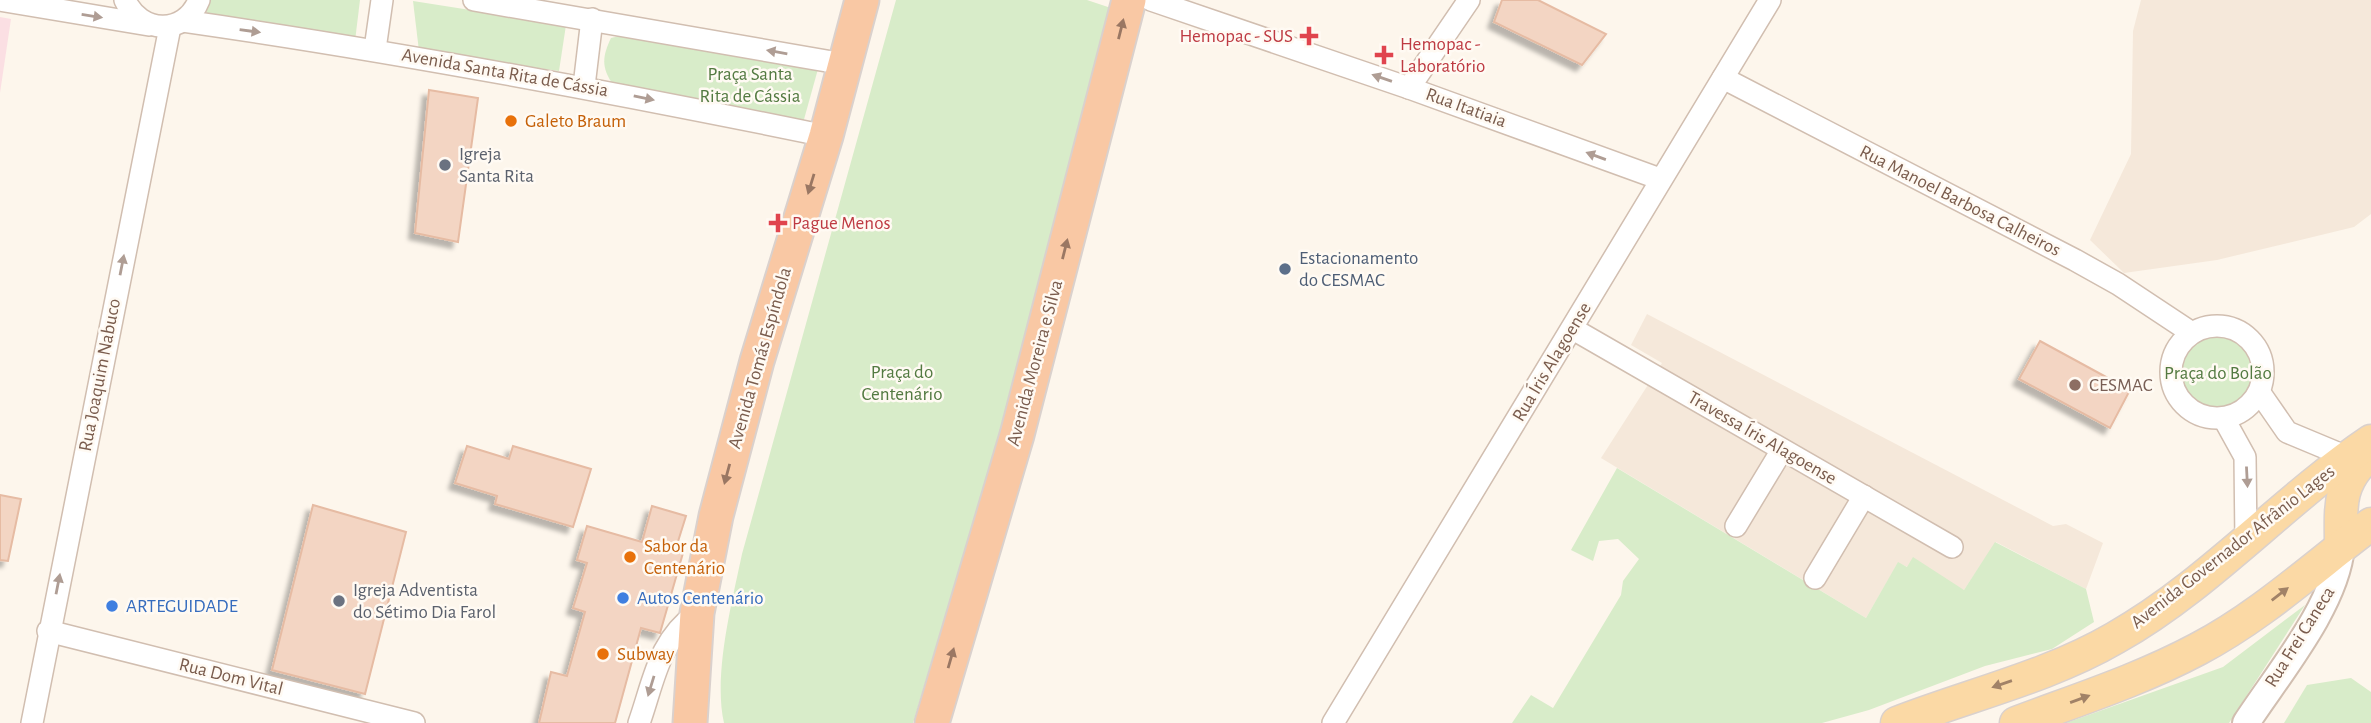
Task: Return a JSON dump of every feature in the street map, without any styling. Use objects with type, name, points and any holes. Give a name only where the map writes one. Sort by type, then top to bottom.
[{"type":"highway","name":"Avenida Tomás Espíndola","points":[[690,723],[697,613],[716,516],[754,374],[826,136],[862,0]]},
{"type":"highway","name":"Avenida Moreira e Silva","points":[[932,723],[1017,435],[1129,0]]},
{"type":"main road","name":"Avenida Governador Afrânio Lages","points":[[1897,723],[2067,662],[2115,638],[2363,450]]},
{"type":"main road","points":[[2341,547],[2344,488],[2363,450]]},
{"type":"main road","points":[[2016,723],[2140,677],[2200,648],[2250,617],[2371,524]]},
{"type":"street","points":[[0,0],[149,25]]},
{"type":"street","points":[[125,0],[130,11],[149,25]]},
{"type":"street","points":[[176,24],[192,13],[199,0]]},
{"type":"street","points":[[375,49],[382,0]]},
{"type":"street","points":[[474,0],[844,64]]},
{"type":"street","name":"Rua Itatiaia","points":[[1151,0],[1409,88],[1660,179]]},
{"type":"street","points":[[1409,88],[1469,0]]},
{"type":"street","name":"Rua Íris Alagoense","points":[[1332,723],[1770,0]]},
{"type":"street","points":[[584,86],[592,19]]},
{"type":"street","name":"Avenida Santa Rita de Cássia","points":[[149,25],[176,24],[375,49],[584,86],[826,136]]},
{"type":"street","name":"Rua Joaquim Nabuco","points":[[32,723],[48,631],[176,24]]},
{"type":"street","name":"Rua Manoel Barbosa Calheiros","points":[[1723,78],[2075,260],[2118,284],[2192,333]]},
{"type":"street","points":[[2220,326],[2235,330],[2248,338],[2258,349],[2264,378],[2260,393],[2245,410],[2224,419],[2194,413],[2182,403],[2174,390],[2171,369],[2177,349],[2192,333],[2220,326]]},
{"type":"street","name":"Travessa Íris Alagoense","points":[[1573,329],[1952,547]]},
{"type":"street","points":[[2260,393],[2287,432],[2363,450]]},
{"type":"street","points":[[2224,419],[2245,457],[2246,541]]},
{"type":"street","points":[[1737,526],[1782,450]]},
{"type":"street","points":[[1815,578],[1864,496]]},
{"type":"street","name":"Rua Frei Caneca","points":[[2246,723],[2327,599],[2335,581],[2341,547]]},
{"type":"street","points":[[639,723],[665,648],[676,630],[697,613]]},
{"type":"street","name":"Rua Dom Vital","points":[[48,631],[414,723]]},
{"type":"shaded area","points":[[2141,0],[2371,0],[2371,214],[2354,227],[2217,260],[2124,273],[2090,240],[2131,154],[2133,31]]},
{"type":"shaded area","points":[[0,17],[11,19],[0,93]]},
{"type":"shaded area","points":[[1647,314],[2053,526],[2066,524],[2103,543],[2086,589],[1996,542],[1964,590],[1898,563],[1866,618],[1601,458],[1662,363],[1631,345]]},
{"type":"green space","points":[[206,0],[360,0],[355,41],[207,18]]},
{"type":"green space","name":"Praça do Centenário","points":[[896,0],[1087,0],[1114,9],[1003,424],[913,723],[724,723],[721,704],[722,661],[742,554]]},
{"type":"green space","points":[[413,1],[566,25],[559,71],[419,51]]},
{"type":"green space","name":"Praça Santa Rita de Cássia","points":[[628,34],[818,69],[803,123],[614,86],[605,68],[606,51],[611,38]]},
{"type":"green space","name":"Praça do Bolão","points":[[2211,336],[2225,336],[2239,342],[2249,352],[2255,373],[2253,387],[2239,404],[2225,410],[2211,410],[2197,404],[2187,394],[2181,380],[2181,366],[2187,352],[2197,342]]},
{"type":"green space","points":[[1617,468],[1866,618],[1898,562],[1907,567],[1913,557],[1964,590],[1995,542],[2086,589],[2094,622],[2052,649],[1985,666],[1869,710],[1822,723],[1512,723],[1531,695],[1553,708],[1621,595],[1623,581],[1639,559],[1618,539],[1599,541],[1593,561],[1571,550]]},
{"type":"green space","points":[[2305,605],[2229,723],[2066,723],[2223,667]]},
{"type":"green space","points":[[2351,678],[2371,692],[2371,723],[2284,723],[2307,685]]},
{"type":"building","points":[[1502,0],[1538,0],[1606,34],[1582,65],[1494,22]]},
{"type":"building","name":"Igreja Santa Rita","points":[[429,90],[478,98],[458,242],[415,233]]},
{"type":"building","name":"CESMAC","points":[[2040,341],[2130,390],[2110,428],[2019,379]]},
{"type":"building","points":[[467,446],[509,459],[513,446],[591,469],[573,527],[495,504],[497,496],[455,483]]},
{"type":"building","points":[[0,495],[21,499],[8,561],[0,560]]},
{"type":"building","name":"Igreja Adventista do Sétimo Dia Farol","points":[[313,505],[406,532],[365,694],[272,670]]},
{"type":"building","points":[[652,506],[686,516],[675,551],[683,553],[660,633],[641,628],[615,723],[539,723],[551,672],[567,676],[585,612],[573,608],[587,563],[577,560],[587,526],[642,542]]},
{"type":"place","name":"Hemopac - SUS","points":[[1309,36]]},
{"type":"place","name":"Hemopac - Laboratório","points":[[1384,55]]},
{"type":"place","name":"Galeto Braum","points":[[511,121]]},
{"type":"place","name":"Igreja Santa Rita","points":[[445,165]]},
{"type":"place","name":"Pague Menos","points":[[778,223]]},
{"type":"place","name":"Estacionamento do CESMAC","points":[[1285,269]]},
{"type":"place","name":"CESMAC","points":[[2075,385]]},
{"type":"place","name":"Sabor da Centenário","points":[[630,557]]},
{"type":"place","name":"Autos Centenário","points":[[623,598]]},
{"type":"place","name":"Igreja Adventista do Sétimo Dia Farol","points":[[339,601]]},
{"type":"place","name":"ARTEGUIDADE","points":[[112,606]]},
{"type":"place","name":"Subway","points":[[603,654]]}]
